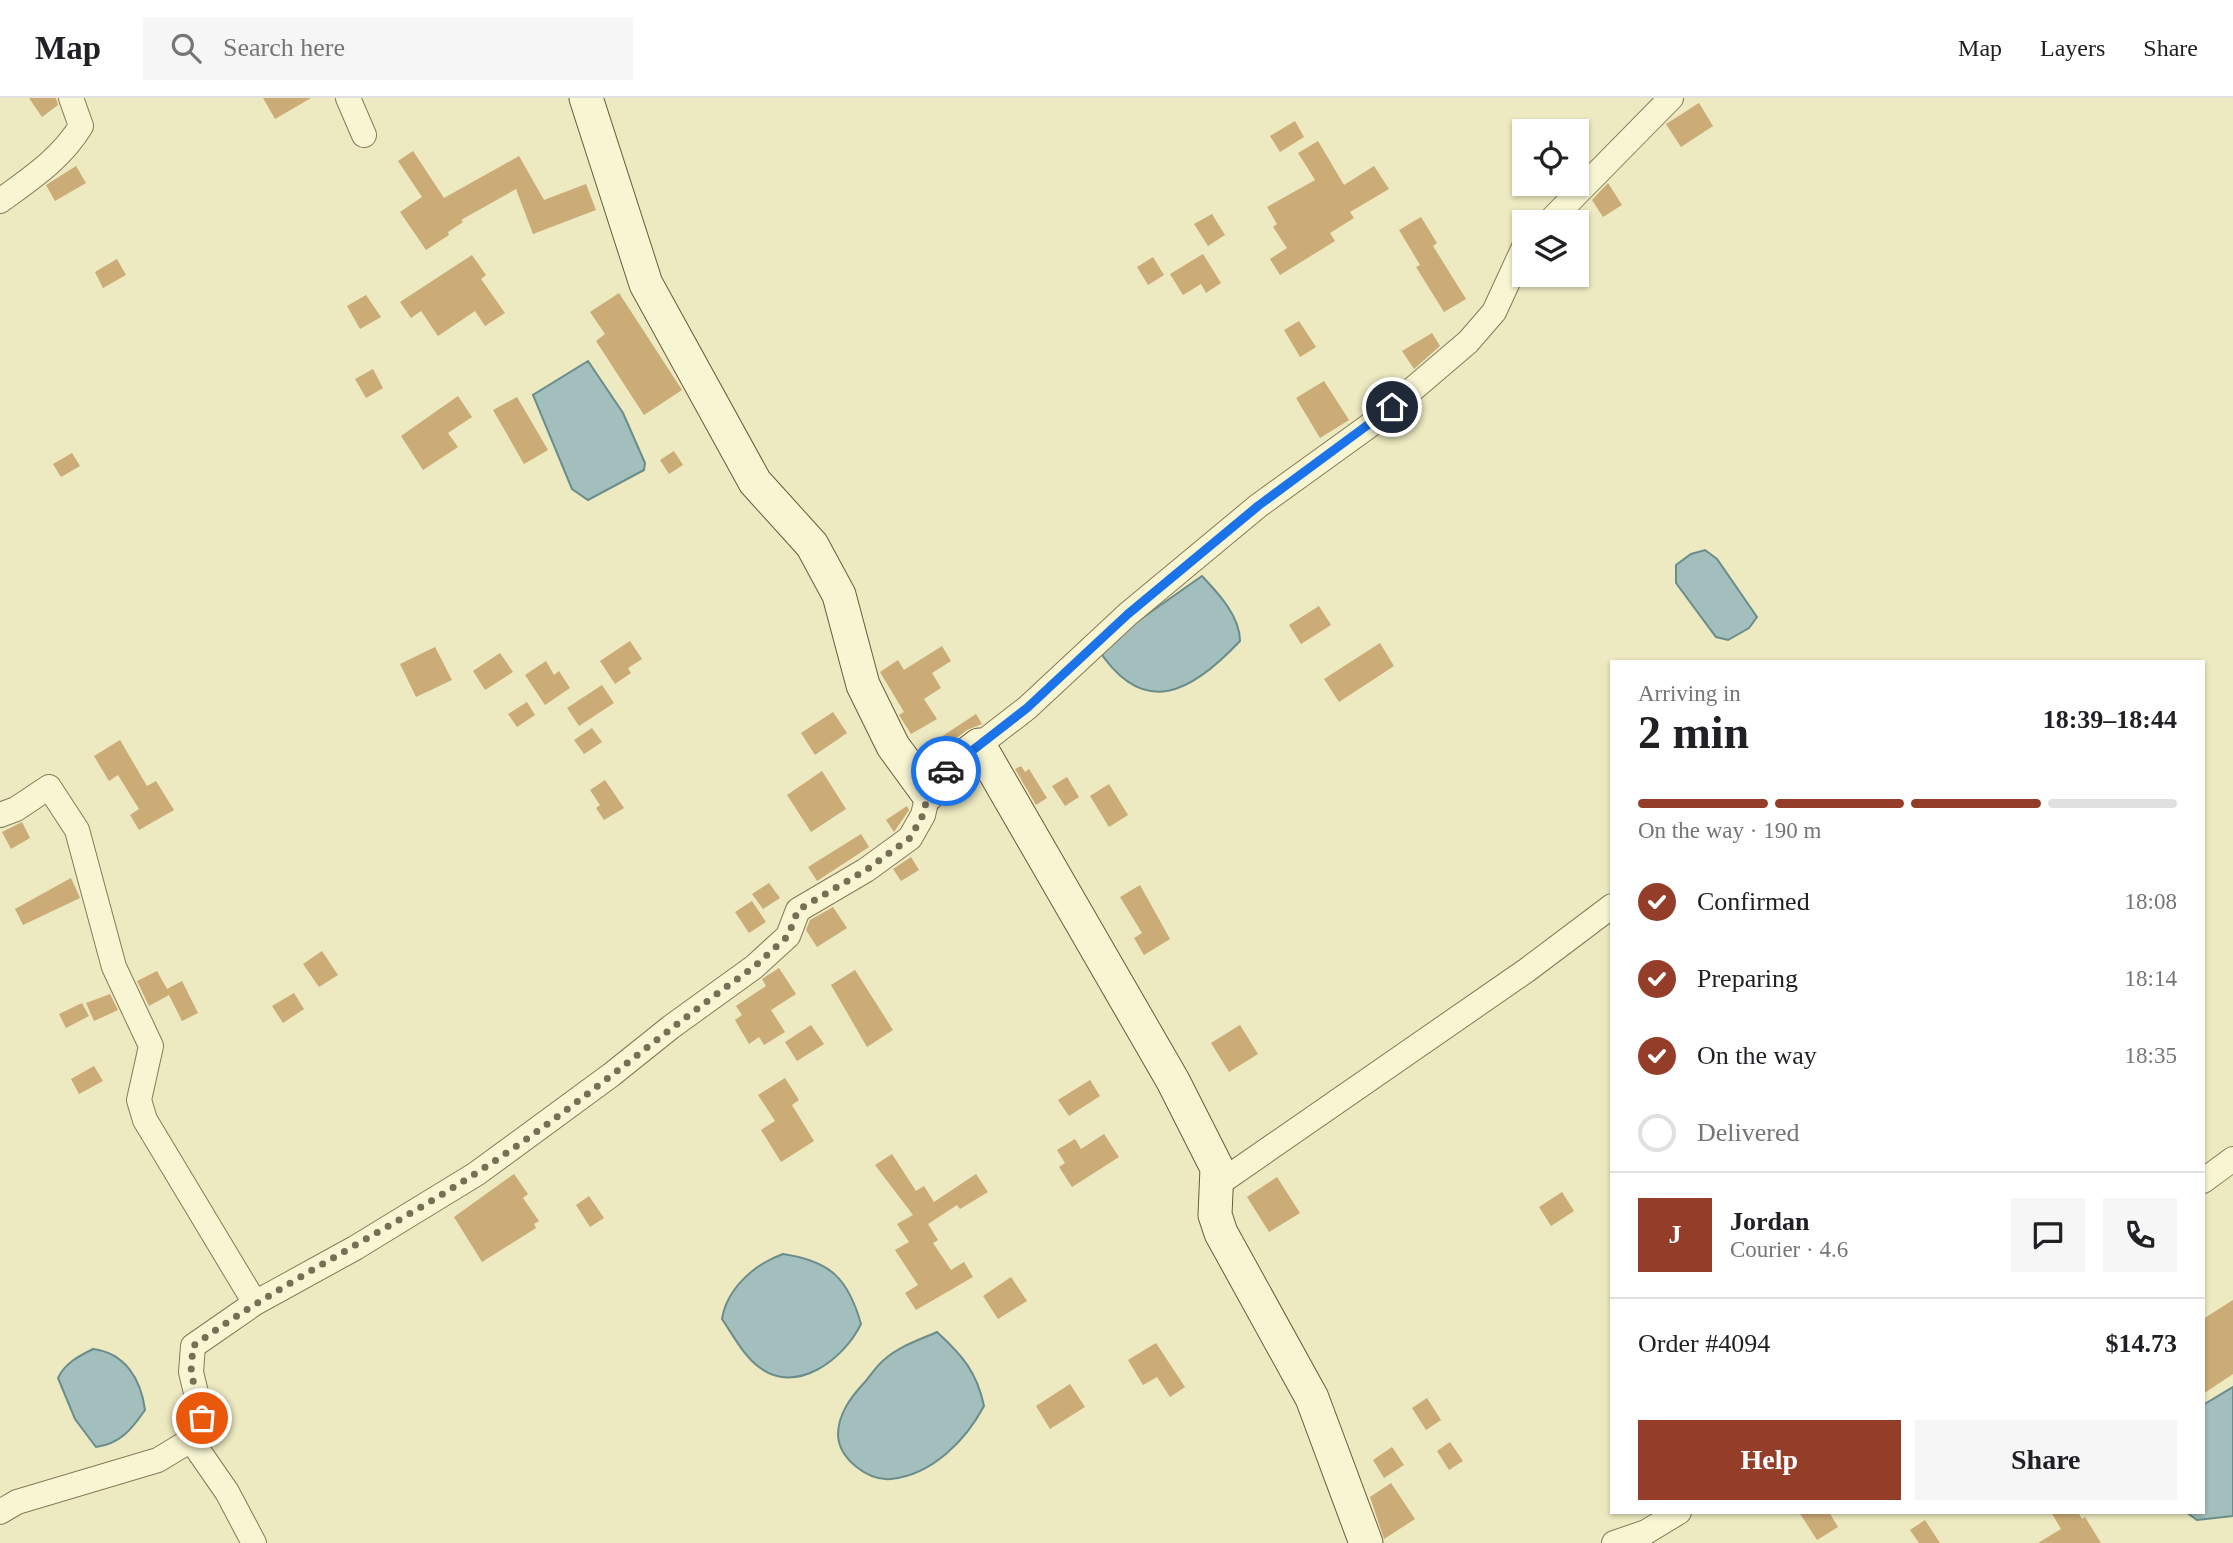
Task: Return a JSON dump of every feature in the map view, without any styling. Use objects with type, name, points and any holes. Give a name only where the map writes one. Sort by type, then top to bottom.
[{"type":"street","points":[[0,201],[53,162],[73,140],[81,127],[71,98]]},
{"type":"street","points":[[348,98],[364,135]]},
{"type":"street","points":[[586,98],[646,284],[755,482],[812,545],[839,595],[863,685],[893,746],[928,794]]},
{"type":"street","points":[[1561,210],[1671,98]]},
{"type":"street","points":[[0,1512],[17,1502],[158,1460],[191,1440],[202,1418],[191,1372],[193,1346],[255,1303],[355,1248],[476,1174],[754,967],[788,936],[798,910],[866,870],[910,838],[923,815],[928,794],[942,774],[1027,708],[1128,614],[1258,506],[1373,424],[1468,342],[1494,312],[1512,273]]},
{"type":"street","points":[[979,745],[1173,1081],[1217,1168],[1215,1215],[1220,1233],[1312,1398],[1366,1543]]},
{"type":"street","points":[[0,815],[16,809],[49,788],[77,830],[114,967],[151,1046],[139,1100],[145,1120],[255,1303]]},
{"type":"street","points":[[1218,1184],[1527,970],[1610,908]]},
{"type":"street","points":[[2205,1180],[2233,1159]]},
{"type":"street","points":[[191,1440],[227,1492],[254,1543]]},
{"type":"street","points":[[1614,1543],[1646,1532],[1676,1514]]},
{"type":"water","points":[[588,361],[623,413],[645,463],[644,470],[588,500],[572,489],[533,395]]},
{"type":"water","points":[[1705,550],[1717,559],[1757,617],[1749,628],[1728,640],[1716,637],[1676,583],[1676,565],[1691,554]]},
{"type":"water","points":[[1202,576],[1232,614],[1240,641],[1204,674],[1186,685],[1168,691],[1150,691],[1133,685],[1115,671],[1098,649]]},
{"type":"water","points":[[783,1254],[813,1261],[835,1274],[850,1295],[861,1324],[843,1350],[831,1361],[803,1375],[788,1377],[773,1375],[753,1362],[722,1319],[736,1287],[762,1264]]},
{"type":"water","points":[[937,1332],[954,1348],[973,1374],[984,1406],[957,1443],[946,1454],[920,1471],[891,1479],[882,1479],[864,1472],[849,1460],[840,1444],[840,1420],[846,1406],[891,1354]]},
{"type":"water","points":[[93,1349],[114,1356],[130,1369],[140,1388],[145,1410],[119,1439],[96,1447],[75,1419],[58,1378],[68,1364]]},
{"type":"water","points":[[2233,1387],[2233,1516],[2197,1520],[2189,1514],[2205,1514],[2205,1404]]},
{"type":"building","points":[[29,98],[56,98],[58,105],[42,117]]},
{"type":"building","points":[[263,98],[311,98],[275,119]]},
{"type":"building","points":[[1699,103],[1713,126],[1681,147],[1666,124]]},
{"type":"building","points":[[1295,121],[1304,137],[1280,152],[1270,136]]},
{"type":"building","points":[[1318,141],[1344,185],[1374,166],[1389,189],[1350,212],[1354,218],[1330,233],[1335,241],[1280,275],[1270,259],[1287,248],[1273,227],[1277,224],[1267,207],[1315,180],[1298,153]]},
{"type":"building","points":[[413,151],[444,198],[519,156],[544,200],[586,184],[596,210],[533,234],[516,189],[461,220],[463,222],[448,232],[449,235],[426,250],[400,212],[422,197],[398,161]]},
{"type":"building","points":[[76,166],[86,183],[55,201],[46,185]]},
{"type":"building","points":[[1608,183],[1622,205],[1603,217],[1592,200]]},
{"type":"building","points":[[1212,214],[1225,235],[1208,246],[1194,224]]},
{"type":"building","points":[[1421,217],[1437,243],[1433,246],[1466,299],[1444,312],[1416,267],[1420,265],[1399,230]]},
{"type":"building","points":[[1203,254],[1221,283],[1206,293],[1201,284],[1183,295],[1170,274]]},
{"type":"building","points":[[472,255],[486,275],[481,279],[505,313],[485,326],[475,311],[438,336],[421,311],[411,318],[400,302]]},
{"type":"building","points":[[1153,257],[1164,275],[1148,285],[1137,267]]},
{"type":"building","points":[[117,259],[126,275],[103,288],[95,272]]},
{"type":"building","points":[[619,293],[682,390],[644,415],[596,341],[605,334],[590,312]]},
{"type":"building","points":[[366,295],[381,317],[360,329],[347,306]]},
{"type":"building","points":[[1299,321],[1316,347],[1300,357],[1284,330]]},
{"type":"building","points":[[1432,333],[1440,346],[1414,369],[1402,351]]},
{"type":"building","points":[[373,369],[383,388],[366,398],[355,379]]},
{"type":"building","points":[[1324,381],[1349,420],[1320,438],[1296,398]]},
{"type":"building","points":[[458,396],[472,417],[448,433],[458,447],[423,470],[401,436]]},
{"type":"building","points":[[517,397],[548,450],[524,464],[493,410]]},
{"type":"building","points":[[674,451],[683,465],[669,474],[660,460]]},
{"type":"building","points":[[72,453],[80,466],[61,477],[53,464]]},
{"type":"building","points":[[1319,606],[1331,625],[1301,644],[1289,625]]},
{"type":"building","points":[[630,641],[642,659],[628,668],[631,673],[615,684],[600,661]]},
{"type":"building","points":[[1380,643],[1394,666],[1339,702],[1324,679]]},
{"type":"building","points":[[942,646],[951,661],[932,673],[941,688],[924,699],[937,719],[911,734],[899,715],[904,712],[880,672],[898,660],[904,670]]},
{"type":"building","points":[[435,647],[452,680],[416,697],[400,664]]},
{"type":"building","points":[[500,653],[513,672],[485,690],[473,671]]},
{"type":"building","points":[[546,661],[554,675],[559,671],[570,688],[545,705],[525,675]]},
{"type":"building","points":[[602,685],[614,703],[579,726],[567,708]]},
{"type":"building","points":[[527,702],[535,715],[517,727],[508,714]]},
{"type":"building","points":[[833,712],[847,733],[815,755],[801,733]]},
{"type":"building","points":[[976,714],[982,724],[967,730],[946,746],[941,737]]},
{"type":"building","points":[[592,728],[602,742],[584,754],[574,740]]},
{"type":"building","points":[[120,740],[147,786],[156,781],[174,810],[139,830],[130,815],[139,809],[118,775],[109,781],[94,756]]},
{"type":"building","points":[[1021,766],[1025,772],[1029,769],[1047,798],[1036,805],[1015,769]]},
{"type":"building","points":[[822,771],[846,809],[811,832],[787,795]]},
{"type":"building","points":[[1067,777],[1079,797],[1065,806],[1052,786]]},
{"type":"building","points":[[605,780],[624,808],[604,820],[596,808],[600,805],[590,790]]},
{"type":"building","points":[[1109,784],[1128,815],[1109,827],[1090,796]]},
{"type":"building","points":[[907,806],[909,810],[894,832],[886,820]]},
{"type":"building","points":[[22,822],[30,838],[11,849],[2,832]]},
{"type":"building","points":[[861,834],[869,847],[817,881],[808,867]]},
{"type":"building","points":[[911,857],[919,870],[901,881],[893,869]]},
{"type":"building","points":[[71,878],[80,898],[23,925],[15,909]]},
{"type":"building","points":[[769,883],[780,898],[763,909],[752,894]]},
{"type":"building","points":[[1140,885],[1170,939],[1144,955],[1134,938],[1142,933],[1120,897]]},
{"type":"building","points":[[752,901],[766,922],[749,933],[735,912]]},
{"type":"building","points":[[833,907],[847,928],[817,947],[806,930],[810,920]]},
{"type":"building","points":[[322,951],[338,975],[319,987],[303,964]]},
{"type":"building","points":[[779,968],[796,994],[771,1010],[785,1032],[764,1045],[759,1037],[749,1044],[735,1020],[742,1015],[736,1006],[766,986],[762,979]]},
{"type":"building","points":[[855,970],[893,1030],[867,1047],[831,985]]},
{"type":"building","points":[[157,971],[167,989],[182,981],[198,1013],[182,1021],[169,995],[149,1006],[137,981]]},
{"type":"building","points":[[294,993],[304,1009],[283,1023],[272,1006]]},
{"type":"building","points":[[110,994],[118,1010],[94,1021],[86,1003]]},
{"type":"building","points":[[82,1003],[89,1016],[66,1028],[59,1014]]},
{"type":"building","points":[[811,1025],[824,1044],[797,1061],[785,1042]]},
{"type":"building","points":[[1240,1025],[1258,1054],[1229,1072],[1211,1043]]},
{"type":"building","points":[[94,1066],[103,1081],[79,1094],[71,1079]]},
{"type":"building","points":[[785,1078],[799,1100],[792,1105],[814,1141],[781,1162],[761,1130],[775,1121],[758,1095]]},
{"type":"building","points":[[1090,1080],[1100,1096],[1069,1116],[1058,1100]]},
{"type":"building","points":[[1104,1134],[1119,1157],[1072,1187],[1059,1167],[1065,1163],[1057,1150],[1075,1139],[1081,1149]]},
{"type":"building","points":[[892,1154],[916,1191],[924,1186],[934,1202],[976,1174],[988,1192],[960,1209],[957,1205],[928,1224],[938,1240],[933,1243],[951,1270],[964,1262],[973,1277],[916,1310],[905,1293],[918,1285],[895,1250],[909,1242],[897,1224],[913,1215],[875,1165]]},
{"type":"building","points":[[514,1174],[528,1194],[523,1198],[539,1221],[534,1224],[536,1228],[482,1262],[454,1217]]},
{"type":"building","points":[[1277,1177],[1300,1213],[1269,1232],[1247,1197]]},
{"type":"building","points":[[1562,1192],[1574,1211],[1551,1226],[1539,1207]]},
{"type":"building","points":[[589,1196],[604,1218],[590,1227],[576,1205]]},
{"type":"building","points":[[1011,1277],[1027,1301],[998,1319],[983,1296]]},
{"type":"building","points":[[2233,1300],[2233,1374],[2205,1393],[2205,1318]]},
{"type":"building","points":[[1156,1343],[1185,1387],[1170,1397],[1157,1377],[1143,1385],[1128,1360]]},
{"type":"building","points":[[1070,1384],[1085,1407],[1050,1429],[1036,1406]]},
{"type":"building","points":[[1427,1398],[1441,1420],[1426,1430],[1412,1408]]},
{"type":"building","points":[[1450,1442],[1463,1461],[1449,1470],[1437,1451]]},
{"type":"building","points":[[1392,1447],[1404,1465],[1384,1478],[1373,1460]]},
{"type":"building","points":[[1391,1483],[1415,1519],[1384,1539],[1370,1497]]},
{"type":"building","points":[[1800,1514],[1830,1514],[1838,1527],[1817,1540]]},
{"type":"building","points":[[2052,1514],[2079,1514],[2082,1519],[2085,1517],[2101,1543],[2038,1543],[2061,1529]]},
{"type":"building","points":[[1925,1520],[1940,1543],[1919,1543],[1910,1530]]},
{"type":"way so far","points":[[202,1418],[199,1396],[191,1372],[193,1346],[255,1303],[355,1248],[476,1174],[754,967],[788,936],[798,910],[866,870],[910,838],[923,815],[928,794],[946,771]]},
{"type":"route","points":[[946,771],[1027,708],[1128,614],[1258,506],[1373,424],[1392,407]]}]
